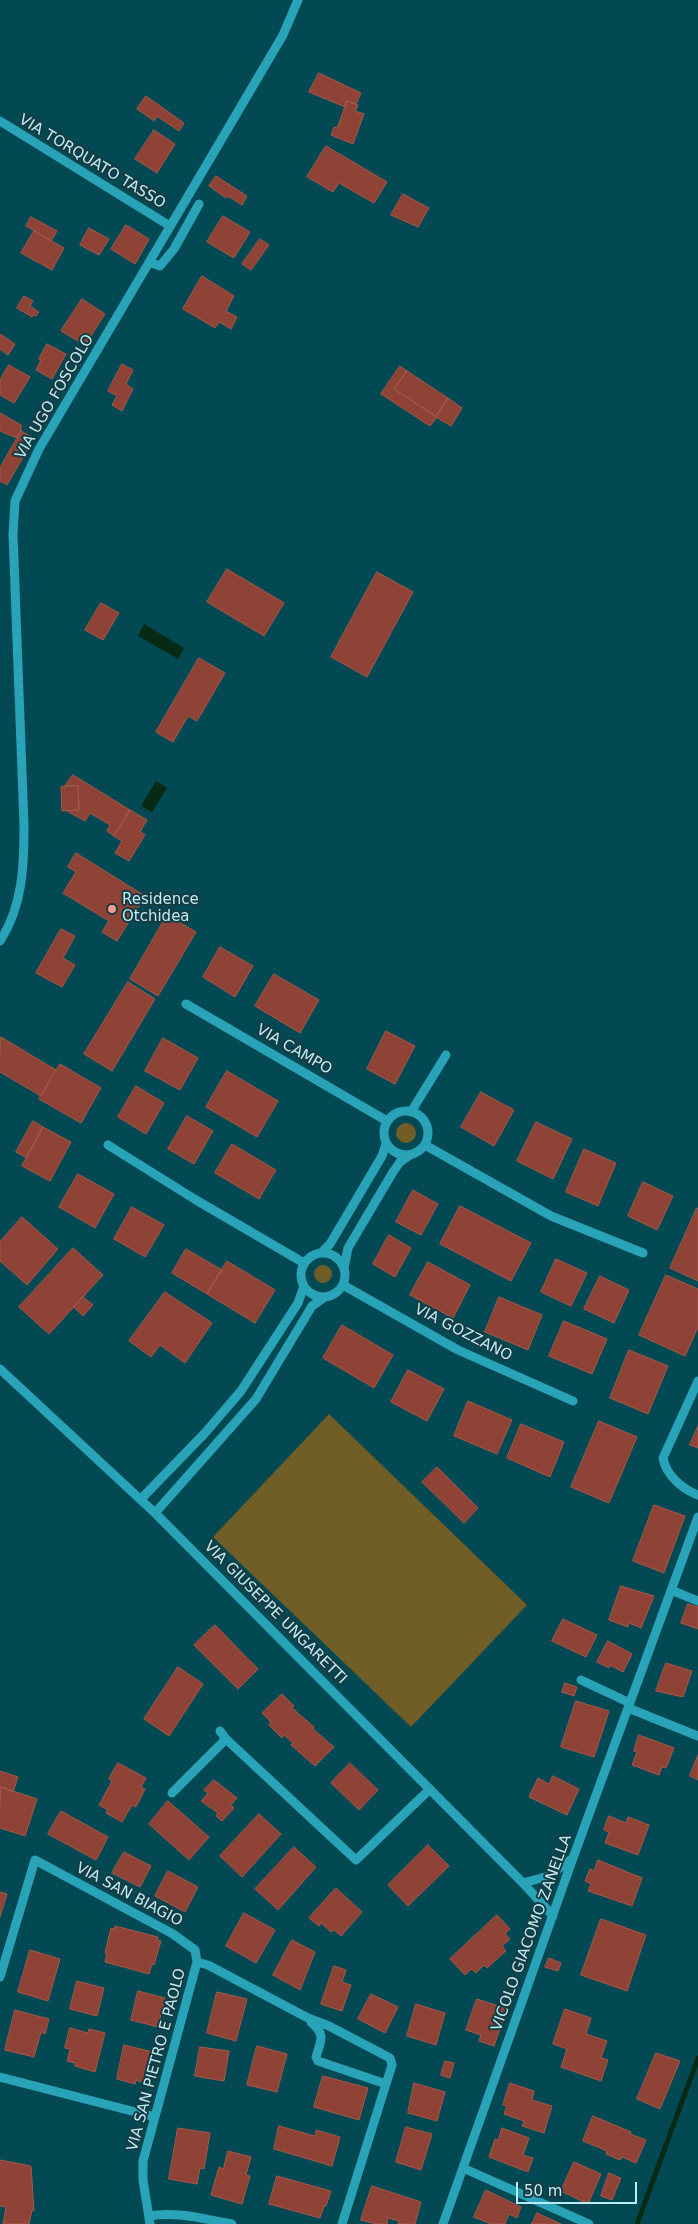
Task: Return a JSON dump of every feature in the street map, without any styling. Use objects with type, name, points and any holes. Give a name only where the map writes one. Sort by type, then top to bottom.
[{"type":"street","name":"VIA UGO FOSCOLO","points":[[0,941],[18,901],[24,867],[13,534],[15,501],[40,449],[283,34],[298,0]]},
{"type":"street","name":"VIA TORQUATO TASSO","points":[[0,121],[170,226]]},
{"type":"street","points":[[150,262],[160,266],[174,249],[199,204]]},
{"type":"street","name":"VIA CAMPO","points":[[186,1004],[387,1121]]},
{"type":"street","points":[[411,1112],[446,1055]]},
{"type":"street","points":[[155,1513],[256,1399],[312,1306],[325,1297],[332,1295],[343,1285],[348,1248],[400,1162],[421,1150],[425,1145],[428,1130],[421,1117],[411,1112],[400,1112],[387,1121],[384,1132],[386,1144],[382,1156],[330,1244],[322,1252],[309,1258],[304,1263],[301,1274],[304,1286],[313,1295],[325,1297]]},
{"type":"street","points":[[386,1144],[396,1154],[410,1155]]},
{"type":"street","points":[[108,1145],[196,1200],[304,1263]]},
{"type":"street","points":[[425,1145],[551,1216],[643,1253]]},
{"type":"street","points":[[322,1252],[334,1255],[344,1268]]},
{"type":"street","name":"VIA GOZZANO","points":[[343,1285],[458,1350],[573,1401]]},
{"type":"street","points":[[141,1499],[205,1433],[242,1391],[298,1302],[304,1286]]},
{"type":"street","name":"VIA GIUSEPPE UNGARETTI","points":[[0,1369],[141,1499],[523,1883],[553,1916]]},
{"type":"street","points":[[698,1381],[663,1458],[665,1468],[687,1490],[698,1495]]},
{"type":"street","name":"VICOLO GIACOMO ZANELLA","points":[[443,2224],[573,1858],[698,1517]]},
{"type":"street","points":[[671,1590],[698,1601]]},
{"type":"street","points":[[581,1680],[629,1705],[698,1736]]},
{"type":"street","points":[[220,1731],[226,1740],[356,1860],[430,1789]]},
{"type":"street","points":[[172,1793],[226,1740]]},
{"type":"street","points":[[523,1883],[549,1876],[573,1858]]},
{"type":"street","name":"VIA SAN BIAGIO","points":[[0,1977],[35,1860],[173,1934],[195,1950],[197,1962]]},
{"type":"street","points":[[197,1962],[208,1965],[308,2018],[329,2026],[390,2058],[392,2065],[342,2224]]},
{"type":"street","name":"VIA SAN PIETRO E PAOLO","points":[[150,2220],[143,2180],[143,2161],[197,1962]]},
{"type":"street","points":[[308,2018],[320,2030],[322,2038],[316,2057],[318,2061],[386,2084]]},
{"type":"street","points":[[0,2077],[155,2117]]},
{"type":"street","points":[[463,2168],[589,2224]]},
{"type":"street","points":[[150,2220],[166,2214],[187,2215],[232,2224]]},
{"type":"shaded area","points":[[144,624],[184,648],[178,659],[138,636]]},
{"type":"shaded area","points":[[156,781],[167,788],[152,812],[141,806]]},
{"type":"shaded area","points":[[406,1123],[413,1126],[416,1133],[413,1140],[406,1143],[399,1140],[396,1133],[399,1126]]},
{"type":"shaded area","points":[[319,1265],[327,1265],[332,1270],[330,1281],[319,1283],[314,1278],[314,1270]]},
{"type":"shaded area","points":[[329,1414],[527,1605],[411,1727],[213,1537]]},
{"type":"building","points":[[319,73],[361,93],[356,104],[347,101],[345,107],[309,92]]},
{"type":"building","points":[[146,96],[184,123],[179,131],[157,116],[154,121],[137,109]]},
{"type":"building","points":[[347,101],[358,105],[355,111],[364,114],[353,144],[331,135],[334,127],[337,128]]},
{"type":"building","points":[[154,130],[175,144],[157,173],[135,159]]},
{"type":"building","points":[[326,146],[387,182],[374,203],[339,183],[333,192],[307,177]]},
{"type":"building","points":[[216,176],[247,196],[242,205],[228,196],[226,198],[209,186]]},
{"type":"building","points":[[403,194],[429,208],[418,227],[391,215]]},
{"type":"building","points":[[223,216],[250,232],[234,258],[207,242]]},
{"type":"building","points":[[31,217],[57,231],[51,241],[26,226]]},
{"type":"building","points":[[126,225],[149,239],[135,264],[111,249]]},
{"type":"building","points":[[89,228],[109,239],[99,255],[80,245]]},
{"type":"building","points":[[34,231],[64,248],[52,270],[21,253]]},
{"type":"building","points":[[260,239],[269,245],[251,270],[242,264]]},
{"type":"building","points":[[202,276],[234,296],[226,311],[237,317],[231,329],[219,322],[215,328],[183,309]]},
{"type":"building","points":[[24,296],[33,301],[30,306],[39,312],[36,316],[33,315],[32,317],[17,308]]},
{"type":"building","points":[[82,299],[105,314],[85,345],[61,331]]},
{"type":"building","points":[[0,334],[15,344],[8,355],[0,349]]},
{"type":"building","points":[[47,344],[66,354],[52,379],[36,370],[41,360],[39,359]]},
{"type":"building","points":[[122,364],[133,370],[126,384],[133,389],[122,411],[112,405],[117,396],[108,391]]},
{"type":"building","points":[[9,365],[30,377],[14,403],[0,395],[0,380]]},
{"type":"building","points":[[400,366],[407,371],[394,389],[437,417],[430,426],[381,394]]},
{"type":"building","points":[[407,371],[448,398],[436,417],[394,389]]},
{"type":"building","points":[[448,398],[462,408],[451,426],[436,417]]},
{"type":"building","points":[[0,413],[21,425],[21,431],[17,438],[0,431]]},
{"type":"building","points":[[21,431],[34,438],[7,485],[0,481],[0,468]]},
{"type":"building","points":[[227,569],[284,603],[264,636],[207,602]]},
{"type":"building","points":[[377,572],[413,592],[367,677],[331,657]]},
{"type":"building","points":[[101,603],[119,613],[103,640],[85,630]]},
{"type":"building","points":[[199,658],[225,673],[197,721],[188,716],[173,742],[156,732]]},
{"type":"building","points":[[73,775],[130,810],[114,836],[107,831],[110,825],[90,813],[85,821],[67,811],[79,810],[78,786],[65,786]]},
{"type":"building","points":[[78,786],[79,810],[62,811],[61,787]]},
{"type":"building","points":[[130,810],[147,820],[140,832],[145,835],[129,861],[115,853],[122,841],[114,836]]},
{"type":"building","name":"Residence Otchidea","points":[[76,853],[145,896],[117,941],[102,932],[109,921],[63,893],[76,872],[68,867]]},
{"type":"building","points":[[167,915],[196,932],[158,996],[130,979]]},
{"type":"building","points":[[61,929],[75,936],[63,958],[75,965],[62,987],[36,973]]},
{"type":"building","points":[[220,947],[253,966],[235,997],[203,977]]},
{"type":"building","points":[[274,974],[319,1000],[300,1033],[255,1006]]},
{"type":"building","points":[[128,982],[155,999],[112,1071],[84,1054]]},
{"type":"building","points":[[386,1031],[415,1046],[395,1084],[367,1069]]},
{"type":"building","points":[[1,1037],[56,1070],[41,1096],[0,1072]]},
{"type":"building","points":[[163,1038],[198,1058],[180,1090],[145,1071]]},
{"type":"building","points":[[60,1064],[101,1088],[81,1123],[39,1099]]},
{"type":"building","points":[[227,1071],[278,1101],[257,1137],[206,1107]]},
{"type":"building","points":[[136,1086],[164,1103],[146,1134],[118,1117]]},
{"type":"building","points":[[481,1092],[514,1110],[494,1146],[461,1127]]},
{"type":"building","points":[[187,1116],[213,1131],[194,1164],[168,1149]]},
{"type":"building","points":[[33,1121],[43,1127],[27,1158],[16,1152]]},
{"type":"building","points":[[536,1122],[572,1139],[553,1179],[517,1161]]},
{"type":"building","points":[[43,1127],[71,1142],[50,1181],[22,1166]]},
{"type":"building","points":[[232,1144],[276,1170],[259,1199],[215,1173]]},
{"type":"building","points":[[584,1149],[616,1163],[598,1206],[566,1192]]},
{"type":"building","points":[[78,1174],[114,1194],[95,1228],[59,1207]]},
{"type":"building","points":[[643,1182],[673,1196],[657,1230],[628,1216]]},
{"type":"building","points":[[413,1190],[438,1204],[421,1235],[396,1222]]},
{"type":"building","points":[[460,1206],[531,1243],[511,1281],[440,1244]]},
{"type":"building","points":[[132,1207],[164,1225],[145,1257],[114,1239]]},
{"type":"building","points":[[698,1209],[698,1281],[670,1268]]},
{"type":"building","points":[[22,1217],[58,1249],[27,1285],[0,1261],[0,1242]]},
{"type":"building","points":[[389,1235],[411,1248],[395,1277],[373,1264]]},
{"type":"building","points":[[73,1248],[103,1275],[49,1334],[19,1307]]},
{"type":"building","points":[[186,1249],[222,1270],[207,1294],[172,1273]]},
{"type":"building","points":[[556,1259],[587,1273],[571,1306],[541,1292]]},
{"type":"building","points":[[227,1261],[275,1290],[255,1323],[207,1294]]},
{"type":"building","points":[[428,1262],[470,1285],[453,1318],[410,1295]]},
{"type":"building","points":[[666,1275],[698,1289],[698,1327],[685,1356],[639,1335]]},
{"type":"building","points":[[600,1276],[629,1290],[614,1323],[584,1309]]},
{"type":"building","points":[[165,1292],[212,1323],[185,1363],[160,1345],[151,1357],[129,1341]]},
{"type":"building","points":[[83,1297],[93,1305],[83,1316],[74,1307]]},
{"type":"building","points":[[499,1297],[542,1315],[528,1350],[485,1332]]},
{"type":"building","points":[[564,1321],[607,1339],[592,1374],[549,1356]]},
{"type":"building","points":[[342,1325],[393,1355],[374,1388],[323,1358]]},
{"type":"building","points":[[629,1350],[668,1366],[648,1414],[610,1398]]},
{"type":"building","points":[[408,1370],[444,1389],[427,1421],[391,1402]]},
{"type":"building","points":[[468,1401],[512,1420],[497,1454],[454,1436]]},
{"type":"building","points":[[599,1421],[637,1437],[609,1503],[571,1487]]},
{"type":"building","points":[[521,1424],[564,1442],[550,1477],[507,1458]]},
{"type":"building","points":[[698,1426],[698,1448],[690,1445]]},
{"type":"building","points":[[437,1467],[478,1508],[464,1523],[422,1482]]},
{"type":"building","points":[[654,1505],[685,1516],[664,1573],[633,1561]]},
{"type":"building","points":[[621,1586],[654,1596],[641,1628],[629,1623],[628,1627],[609,1620]]},
{"type":"building","points":[[688,1604],[698,1607],[698,1629],[681,1623]]},
{"type":"building","points":[[563,1619],[597,1635],[586,1657],[552,1641]]},
{"type":"building","points":[[215,1625],[258,1669],[238,1689],[194,1645]]},
{"type":"building","points":[[608,1641],[632,1654],[623,1672],[610,1665],[609,1668],[597,1662]]},
{"type":"building","points":[[666,1663],[692,1671],[683,1697],[656,1691]]},
{"type":"building","points":[[178,1667],[203,1684],[169,1736],[144,1719]]},
{"type":"building","points":[[565,1683],[577,1687],[574,1696],[562,1692]]},
{"type":"building","points":[[282,1694],[294,1706],[292,1708],[334,1747],[315,1766],[291,1745],[293,1743],[284,1735],[282,1738],[269,1725],[271,1722],[262,1713]]},
{"type":"building","points":[[576,1701],[609,1711],[594,1757],[561,1747]]},
{"type":"building","points":[[639,1735],[674,1748],[666,1768],[662,1767],[659,1775],[632,1765],[637,1752],[634,1751]]},
{"type":"building","points":[[698,1755],[698,1780],[690,1776]]},
{"type":"building","points":[[118,1763],[146,1778],[141,1787],[145,1789],[136,1807],[132,1805],[122,1822],[106,1813],[108,1810],[99,1805],[112,1781],[109,1779]]},
{"type":"building","points":[[350,1763],[378,1790],[359,1810],[331,1783]]},
{"type":"building","points":[[0,1771],[18,1777],[13,1792],[0,1787]]},
{"type":"building","points":[[553,1776],[579,1789],[567,1815],[529,1797],[538,1778],[549,1784]]},
{"type":"building","points":[[214,1780],[237,1798],[231,1805],[234,1808],[222,1821],[216,1816],[218,1813],[201,1801],[208,1793],[204,1790]]},
{"type":"building","points":[[1,1787],[37,1799],[25,1836],[0,1828]]},
{"type":"building","points":[[168,1801],[209,1837],[189,1860],[149,1824]]},
{"type":"building","points":[[61,1811],[108,1837],[96,1860],[48,1834]]},
{"type":"building","points":[[259,1814],[281,1834],[242,1877],[220,1856]]},
{"type":"building","points":[[609,1816],[626,1823],[628,1817],[649,1825],[638,1855],[605,1843],[609,1832],[604,1830]]},
{"type":"building","points":[[428,1845],[449,1866],[408,1906],[388,1885]]},
{"type":"building","points":[[294,1847],[316,1867],[278,1910],[255,1889]]},
{"type":"building","points":[[124,1852],[151,1866],[140,1887],[112,1873]]},
{"type":"building","points":[[598,1860],[642,1878],[632,1906],[588,1891],[591,1884],[585,1881],[590,1869],[594,1871]]},
{"type":"building","points":[[168,1871],[198,1887],[185,1912],[155,1896]]},
{"type":"building","points":[[336,1888],[362,1912],[341,1936],[334,1930],[331,1932],[321,1923],[319,1926],[309,1918]]},
{"type":"building","points":[[0,1892],[7,1894],[0,1917]]},
{"type":"building","points":[[244,1913],[275,1930],[256,1963],[226,1946]]},
{"type":"building","points":[[497,1915],[510,1929],[505,1934],[510,1939],[502,1946],[506,1951],[487,1968],[484,1965],[476,1973],[471,1969],[465,1975],[450,1959]]},
{"type":"building","points":[[601,1919],[646,1935],[627,1991],[581,1975]]},
{"type":"building","points":[[115,1926],[158,1937],[157,1940],[161,1941],[154,1965],[152,1964],[149,1974],[105,1962],[107,1954],[105,1953],[111,1928],[115,1929]]},
{"type":"building","points":[[292,1940],[315,1952],[300,1990],[273,1975]]},
{"type":"building","points":[[30,1950],[60,1959],[48,2001],[18,1992]]},
{"type":"building","points":[[549,1958],[561,1963],[558,1971],[545,1967]]},
{"type":"building","points":[[334,1966],[346,1970],[342,1982],[351,1985],[342,2011],[321,2004]]},
{"type":"building","points":[[77,1981],[104,1988],[97,2016],[70,2009]]},
{"type":"building","points":[[138,1991],[165,1998],[158,2027],[131,2020]]},
{"type":"building","points":[[217,1992],[247,1999],[236,2041],[207,2033]]},
{"type":"building","points":[[371,1994],[398,2007],[385,2033],[358,2019]]},
{"type":"building","points":[[477,1999],[507,2009],[494,2046],[479,2041],[481,2035],[466,2030]]},
{"type":"building","points":[[416,2004],[445,2013],[436,2045],[407,2036]]},
{"type":"building","points":[[565,2009],[591,2018],[586,2034],[607,2041],[601,2058],[608,2060],[601,2081],[561,2067],[567,2049],[553,2044]]},
{"type":"building","points":[[15,2010],[49,2019],[45,2034],[41,2032],[34,2057],[5,2050]]},
{"type":"building","points":[[70,2028],[88,2033],[89,2029],[105,2033],[95,2072],[75,2066],[75,2063],[67,2061],[70,2049],[65,2048]]},
{"type":"building","points":[[124,2045],[153,2052],[145,2083],[136,2080],[135,2084],[117,2079]]},
{"type":"building","points":[[257,2046],[287,2054],[277,2092],[247,2085]]},
{"type":"building","points":[[200,2047],[229,2051],[224,2081],[195,2076]]},
{"type":"building","points":[[656,2053],[680,2061],[660,2109],[637,2099]]},
{"type":"building","points":[[445,2061],[454,2063],[450,2078],[441,2075]]},
{"type":"building","points":[[323,2076],[368,2088],[359,2120],[314,2107]]},
{"type":"building","points":[[414,2083],[445,2092],[437,2121],[408,2113]]},
{"type":"building","points":[[510,2083],[534,2091],[532,2100],[552,2106],[544,2133],[522,2126],[524,2121],[504,2114],[507,2106],[503,2105]]},
{"type":"building","points":[[593,2116],[646,2140],[636,2163],[622,2157],[620,2160],[606,2154],[607,2151],[583,2141]]},
{"type":"building","points":[[279,2126],[315,2136],[316,2130],[340,2137],[332,2166],[274,2149]]},
{"type":"building","points":[[406,2127],[432,2134],[421,2170],[396,2162]]},
{"type":"building","points":[[178,2128],[210,2133],[204,2169],[200,2168],[197,2184],[169,2179]]},
{"type":"building","points":[[502,2128],[529,2138],[523,2155],[533,2158],[528,2172],[489,2157],[495,2139],[498,2140]]},
{"type":"building","points":[[228,2151],[251,2157],[246,2175],[250,2176],[242,2204],[211,2195],[219,2167],[223,2169]]},
{"type":"building","points":[[0,2160],[31,2166],[34,2211],[32,2210],[29,2224],[3,2224],[6,2207],[0,2206]]},
{"type":"building","points":[[574,2162],[601,2174],[588,2204],[561,2191]]},
{"type":"building","points":[[609,2173],[621,2178],[612,2200],[601,2196]]},
{"type":"building","points":[[277,2176],[331,2191],[320,2218],[269,2204]]},
{"type":"building","points":[[372,2186],[421,2202],[415,2224],[398,2224],[399,2221],[388,2218],[387,2224],[376,2224],[361,2220]]},
{"type":"building","points":[[486,2190],[521,2207],[517,2218],[509,2214],[505,2224],[491,2224],[474,2217]]},
{"type":"building","points":[[537,2213],[561,2224],[532,2224]]},
{"type":"waterway","points":[[637,2224],[698,2058]]},
{"type":"place","name":"Residence Otchidea","points":[[112,909]]}]
